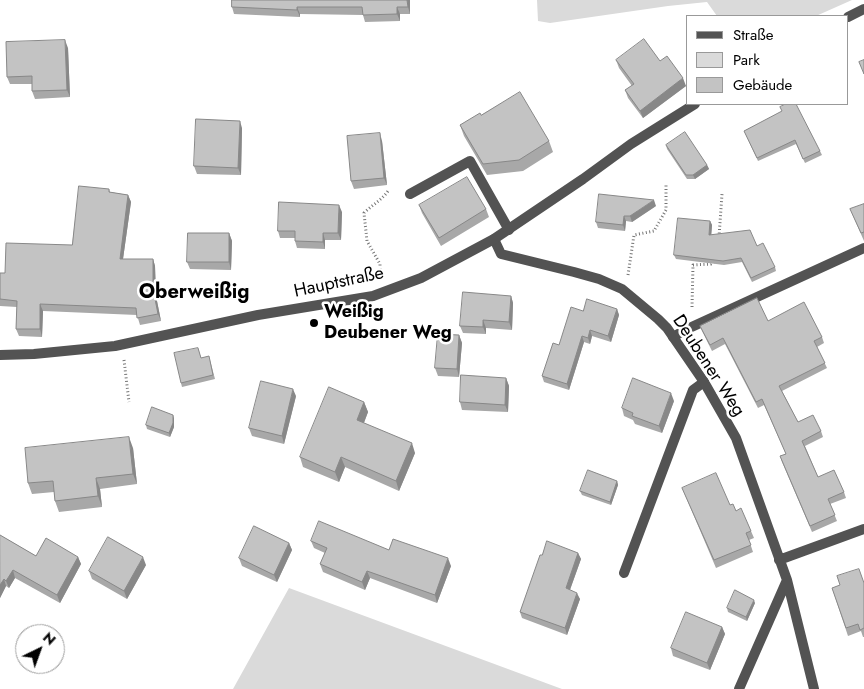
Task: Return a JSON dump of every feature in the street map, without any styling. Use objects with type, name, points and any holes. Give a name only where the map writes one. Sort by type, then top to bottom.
[{"type":"street","points":[[849,16],[864,9]]},
{"type":"street","name":"Hauptstraße","points":[[0,355],[34,354],[115,346],[258,315],[373,296],[421,278],[494,239],[631,144],[693,105]]},
{"type":"street","points":[[410,194],[470,161],[509,230]]},
{"type":"street","name":"Deubener Weg","points":[[494,239],[501,254],[574,272],[622,289],[658,319],[673,337],[704,382],[736,438],[787,580],[814,689]]},
{"type":"street","points":[[673,337],[864,248]]},
{"type":"street","points":[[624,574],[693,390],[704,382]]},
{"type":"street","points":[[779,560],[864,528]]},
{"type":"street","points":[[740,689],[787,580]]},
{"type":"path","points":[[628,278],[634,236],[654,231],[666,210],[666,184]]},
{"type":"path","points":[[380,269],[380,264],[367,240],[364,213],[384,198],[388,191]]},
{"type":"path","points":[[718,240],[722,194]]},
{"type":"path","points":[[687,310],[693,306],[693,265],[711,264],[717,259]]},
{"type":"path","points":[[123,355],[129,402]]},
{"type":"green space","points":[[537,0],[852,0],[818,15],[716,15],[707,2],[550,23],[538,21]]},
{"type":"green space","points":[[289,588],[562,689],[233,689]]},
{"type":"building","points":[[232,0],[407,0],[408,7],[397,7],[397,14],[363,15],[362,7],[297,7],[297,10],[232,7]]},
{"type":"building","points":[[644,39],[660,61],[667,56],[683,78],[640,111],[625,90],[634,84],[616,60]]},
{"type":"building","points":[[65,40],[67,90],[32,91],[32,76],[7,77],[6,42]]},
{"type":"building","points":[[864,60],[864,74],[859,62]]},
{"type":"building","points":[[520,92],[549,141],[519,160],[483,164],[460,125]]},
{"type":"building","points":[[784,105],[797,105],[820,151],[803,159],[795,140],[757,158],[744,131],[782,111],[780,107]]},
{"type":"building","points":[[196,119],[240,121],[238,168],[194,166]]},
{"type":"building","points":[[685,132],[707,165],[693,175],[686,175],[666,145]]},
{"type":"building","points":[[380,133],[384,178],[351,181],[347,136]]},
{"type":"building","points":[[467,177],[486,209],[439,238],[419,205]]},
{"type":"building","points":[[79,186],[109,189],[109,192],[128,195],[120,259],[153,259],[153,289],[158,314],[137,318],[136,308],[40,304],[40,329],[16,329],[17,301],[0,299],[0,273],[5,273],[6,243],[72,245]]},
{"type":"building","points":[[599,194],[654,200],[630,216],[624,216],[623,225],[596,222]]},
{"type":"building","points":[[279,202],[339,205],[338,233],[323,233],[323,242],[295,241],[295,231],[278,231]]},
{"type":"building","points":[[864,204],[864,232],[861,233],[850,209]]},
{"type":"building","points":[[678,218],[710,221],[709,235],[750,230],[757,246],[763,243],[775,267],[751,278],[741,258],[723,261],[674,255]]},
{"type":"building","points":[[188,233],[229,233],[229,262],[187,262]]},
{"type":"building","points":[[463,292],[511,296],[509,322],[483,320],[483,327],[460,326]]},
{"type":"building","points":[[757,298],[768,321],[804,302],[822,337],[814,341],[825,363],[779,386],[798,422],[813,415],[821,431],[802,441],[818,477],[834,470],[844,492],[828,499],[835,515],[810,526],[780,456],[786,454],[762,399],[756,402],[723,338],[710,345],[700,326]]},
{"type":"building","points":[[587,299],[617,309],[608,336],[590,330],[588,338],[582,336],[567,384],[542,376],[553,343],[559,345],[571,307],[583,311]]},
{"type":"building","points":[[438,334],[459,335],[457,369],[435,368]]},
{"type":"building","points":[[198,348],[201,358],[209,356],[213,375],[181,383],[174,353]]},
{"type":"building","points":[[461,375],[506,378],[505,405],[460,402]]},
{"type":"building","points":[[633,378],[671,393],[659,426],[632,416],[633,413],[622,408]]},
{"type":"building","points":[[261,381],[293,389],[282,436],[249,428]]},
{"type":"building","points":[[329,387],[364,402],[357,420],[412,443],[396,481],[341,457],[335,472],[300,457]]},
{"type":"building","points":[[152,407],[173,415],[173,423],[169,433],[146,425]]},
{"type":"building","points":[[129,437],[133,474],[96,478],[98,496],[55,501],[53,481],[28,483],[25,448]]},
{"type":"building","points":[[588,470],[617,481],[610,502],[580,491]]},
{"type":"building","points":[[716,473],[730,505],[733,504],[736,511],[741,508],[751,531],[746,533],[751,545],[714,560],[682,488]]},
{"type":"building","points":[[319,521],[389,550],[393,539],[448,558],[435,595],[367,571],[362,582],[320,564],[327,548],[311,541]]},
{"type":"building","points":[[254,526],[289,543],[274,575],[239,558]]},
{"type":"building","points":[[0,535],[36,556],[46,538],[78,557],[57,595],[13,570],[6,581],[4,579],[0,585]]},
{"type":"building","points":[[108,537],[143,557],[124,591],[89,571]]},
{"type":"building","points":[[547,541],[578,553],[566,588],[577,593],[565,628],[520,612],[540,555],[542,555]]},
{"type":"building","points":[[859,569],[864,583],[864,628],[860,630],[858,624],[846,628],[832,588],[840,585],[837,576]]},
{"type":"building","points":[[735,590],[754,600],[746,617],[727,608]]},
{"type":"building","points":[[686,612],[722,627],[707,663],[671,648]]},
{"type":"place","name":"Weißig Deubener Weg","points":[[314,323]]},
{"type":"district","name":"Oberweißig","points":[[194,293]]}]
